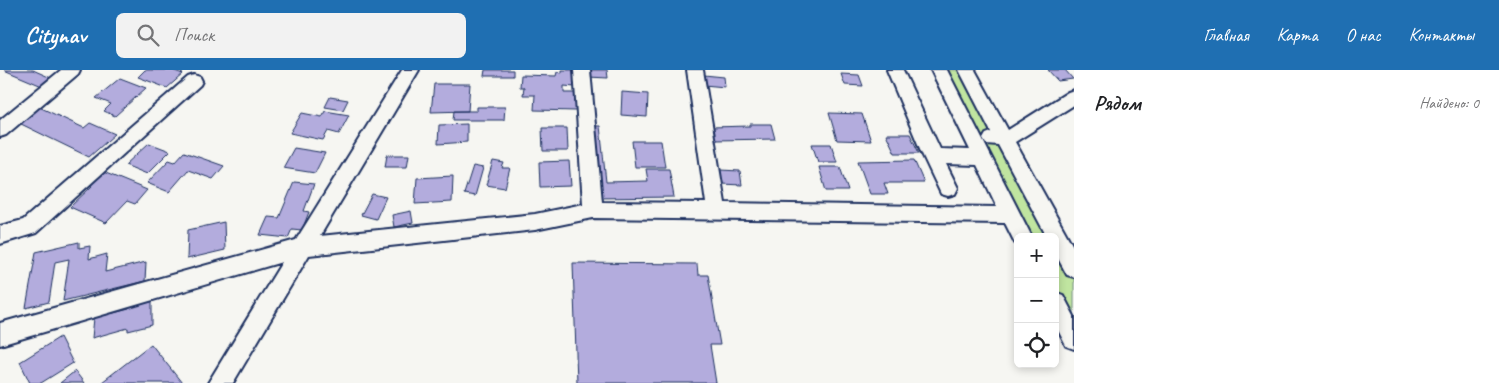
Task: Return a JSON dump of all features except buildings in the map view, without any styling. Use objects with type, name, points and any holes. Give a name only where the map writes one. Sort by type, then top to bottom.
[{"type":"street","points":[[0,130],[72,70]]},
{"type":"street","points":[[220,383],[411,70]]},
{"type":"street","points":[[582,70],[593,210]]},
{"type":"street","points":[[695,70],[717,212]]},
{"type":"street","points":[[895,70],[948,188]]},
{"type":"street","points":[[939,70],[1020,233]]},
{"type":"street","points":[[967,70],[1074,268]]},
{"type":"street","points":[[0,235],[29,227],[194,81]]},
{"type":"street","points":[[973,140],[1013,136],[1074,96]]},
{"type":"street","points":[[932,156],[982,158]]},
{"type":"street","points":[[0,334],[304,248],[535,222],[593,210],[1011,215]]},
{"type":"street","points":[[1059,309],[1074,337]]},
{"type":"green space","points":[[941,70],[963,70],[998,137],[975,138]]},
{"type":"green space","points":[[978,142],[1000,142],[1049,233],[1023,233]]},
{"type":"green space","points":[[1059,251],[1074,279],[1074,334],[1059,304]]}]
